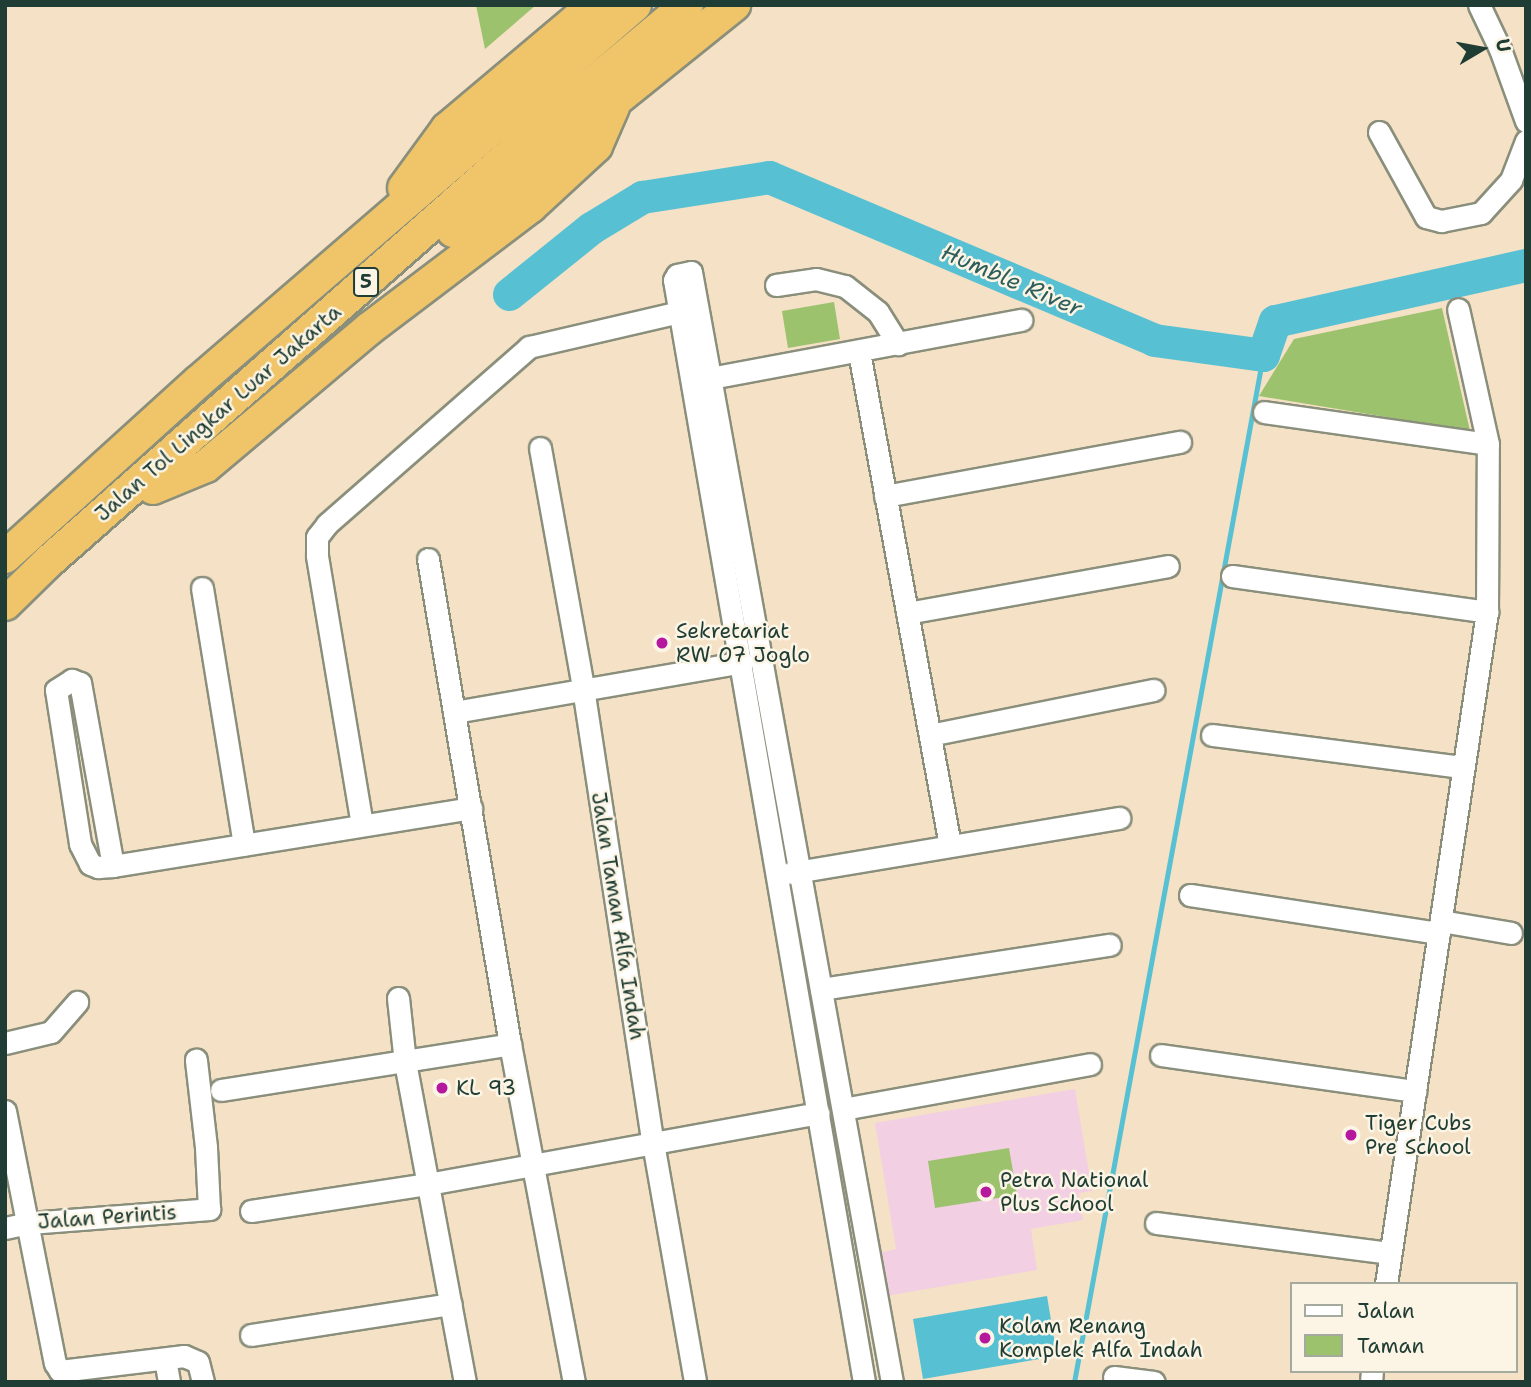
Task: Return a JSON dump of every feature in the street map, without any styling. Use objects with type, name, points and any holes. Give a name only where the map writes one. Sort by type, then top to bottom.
[{"type":"highway","points":[[373,232],[447,130],[594,5]]},
{"type":"highway","name":"Jalan Tol Lingkar Luar Jakarta","points":[[5,557],[198,382],[635,5]]},
{"type":"highway","name":"Jalan Tol Lingkar Luar Jakarta","points":[[5,604],[48,562],[570,102],[687,5]]},
{"type":"highway","points":[[48,562],[96,543],[153,488],[352,310],[734,5]]},
{"type":"street","points":[[1479,5],[1519,77],[1526,121]]},
{"type":"street","points":[[1379,132],[1426,217],[1441,221],[1481,213],[1511,180],[1526,141]]},
{"type":"street","points":[[864,1382],[742,662],[701,379],[693,273],[674,278],[680,312],[701,379],[801,872],[892,1382]]},
{"type":"street","points":[[776,285],[816,279],[845,286],[878,312],[898,344]]},
{"type":"street","points":[[1386,1282],[1487,612],[1488,444],[1458,309]]},
{"type":"street","points":[[362,825],[317,555],[317,537],[347,506],[529,348],[680,312]]},
{"type":"street","points":[[701,379],[1021,320]]},
{"type":"street","points":[[859,352],[950,845]]},
{"type":"street","points":[[1264,412],[1488,444]]},
{"type":"street","points":[[885,496],[1180,442]]},
{"type":"street","name":"Jalan Taman Alfa Indah","points":[[540,448],[583,688],[653,1143],[695,1382]]},
{"type":"street","points":[[428,559],[510,1044],[574,1382]]},
{"type":"street","points":[[907,613],[1168,566]]},
{"type":"street","points":[[1232,576],[1487,612]]},
{"type":"street","points":[[202,587],[244,845]]},
{"type":"street","points":[[454,712],[742,662]]},
{"type":"street","points":[[113,866],[79,683],[72,680],[56,690],[80,844],[90,864],[113,866],[471,808]]},
{"type":"street","points":[[930,735],[1154,690]]},
{"type":"street","points":[[1213,734],[1463,767]]},
{"type":"street","points":[[778,875],[1119,818]]},
{"type":"street","points":[[1190,895],[1440,927],[1511,933]]},
{"type":"street","points":[[821,989],[1110,945]]},
{"type":"street","points":[[398,998],[405,1062],[464,1382]]},
{"type":"street","points":[[5,1043],[51,1032],[78,1002]]},
{"type":"street","points":[[221,1090],[510,1044]]},
{"type":"street","points":[[1161,1055],[1415,1091]]},
{"type":"street","name":"Jalan Perintis","points":[[5,1228],[29,1223],[209,1209],[206,1147],[196,1060]]},
{"type":"street","points":[[843,1109],[1090,1064]]},
{"type":"street","points":[[5,1111],[55,1363],[60,1371],[184,1356],[201,1372]]},
{"type":"street","points":[[251,1211],[533,1166],[819,1113]]},
{"type":"street","points":[[1156,1223],[1390,1253]]},
{"type":"street","points":[[251,1335],[450,1304]]},
{"type":"street","points":[[165,1359],[169,1382]]},
{"type":"street","points":[[1114,1377],[1154,1382]]},
{"type":"shaded area","name":"Petra National Plus School","points":[[1075,1089],[1092,1191],[1079,1193],[1083,1220],[1031,1229],[1037,1270],[886,1296],[879,1253],[896,1249],[875,1123]]},
{"type":"green space","points":[[476,5],[536,5],[485,49]]},
{"type":"green space","points":[[834,302],[840,339],[788,348],[782,311]]},
{"type":"green space","points":[[1442,308],[1470,431],[1259,396],[1294,339]]},
{"type":"green space","points":[[1009,1148],[1017,1195],[935,1208],[928,1161]]},
{"type":"water","name":"Kolam Renang Komplek Alfa Indah","points":[[1047,1296],[1057,1356],[923,1379],[913,1319]]},
{"type":"waterway","name":"Humble River","points":[[509,294],[591,228],[642,197],[769,177],[1154,340],[1263,355],[1275,321],[1526,265]]},
{"type":"waterway","points":[[1074,1382],[1263,355]]},
{"type":"place","name":"Sekretariat RW 07 Joglo","points":[[662,643]]},
{"type":"place","name":"KL 93","points":[[442,1088]]},
{"type":"place","name":"Tiger Cubs Pre School","points":[[1351,1135]]},
{"type":"place","name":"Petra National Plus School","points":[[986,1192]]},
{"type":"place","name":"Kolam Renang Komplek Alfa Indah","points":[[985,1338]]}]
